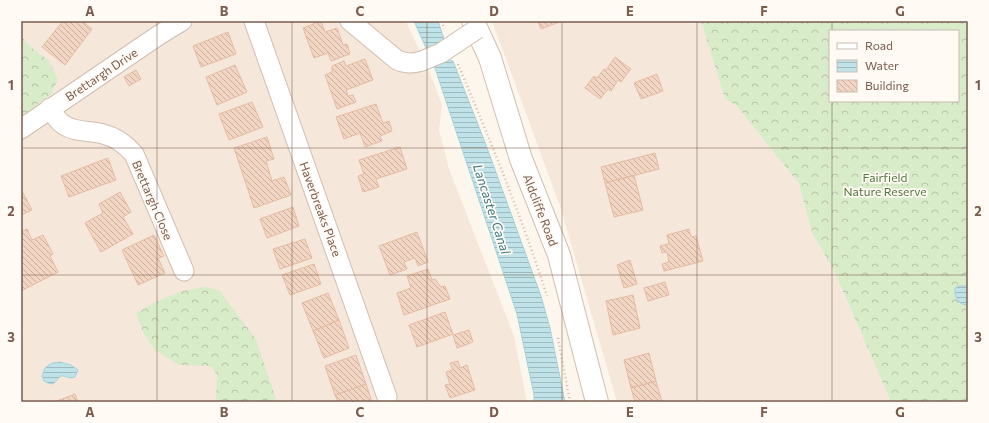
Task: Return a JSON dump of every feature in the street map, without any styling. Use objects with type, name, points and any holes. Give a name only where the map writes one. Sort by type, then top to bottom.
[{"type":"street","name":"Brettargh Drive","points":[[21,129],[50,108],[182,21]]},
{"type":"street","name":"Haverbreaks Place","points":[[254,21],[387,397]]},
{"type":"street","points":[[350,21],[397,60],[404,63],[415,63],[441,53],[475,25]]},
{"type":"street","name":"Aldcliffe Road","points":[[475,25],[490,58],[521,159],[558,255],[597,402]]},
{"type":"street","name":"Brettargh Close","points":[[50,108],[62,125],[75,131],[102,133],[114,137],[128,147],[134,154],[184,272]]},
{"type":"path","points":[[442,21],[445,32]]},
{"type":"path","points":[[457,60],[501,169],[537,265],[549,304]]},
{"type":"path","points":[[557,334],[570,402]]},
{"type":"shaded area","points":[[21,21],[406,21],[429,71],[442,105],[439,130],[449,169],[514,336],[527,402],[21,402]]},
{"type":"shaded area","points":[[492,21],[701,21],[725,99],[737,106],[799,184],[812,233],[835,273],[891,402],[617,402],[561,209]]},
{"type":"green space","name":"Fairfield Nature Reserve","points":[[701,21],[968,21],[968,402],[891,402],[835,273],[812,233],[799,184],[737,106],[725,99]]},
{"type":"green space","points":[[23,38],[32,48],[49,61],[58,80],[51,94],[21,117],[21,42]]},
{"type":"green space","points":[[205,287],[219,290],[256,339],[277,402],[216,402],[217,374],[210,366],[179,365],[155,350],[144,334],[136,313],[160,300],[182,291]]},
{"type":"water","name":"Lancaster Canal","points":[[414,21],[438,21],[445,42],[448,59],[453,61],[486,145],[541,296],[550,328],[565,402],[534,402],[534,395],[517,314],[435,68]]},
{"type":"water","points":[[960,286],[968,286],[968,305],[962,304],[957,300],[955,288]]},
{"type":"water","points":[[60,362],[71,365],[78,370],[75,377],[71,378],[61,376],[53,384],[44,381],[42,376],[45,368],[52,363]]},
{"type":"building","points":[[63,21],[82,21],[92,29],[65,65],[42,47]]},
{"type":"building","points":[[313,21],[321,21],[325,32],[337,28],[343,45],[347,44],[350,54],[331,61],[328,53],[314,58],[303,28],[314,24]]},
{"type":"building","points":[[538,21],[559,21],[559,22],[541,29]]},
{"type":"building","points":[[228,32],[236,54],[201,67],[193,46]]},
{"type":"building","points":[[615,57],[631,69],[621,82],[618,80],[611,91],[608,89],[600,99],[585,88],[594,76],[597,78],[604,69],[606,70]]},
{"type":"building","points":[[365,59],[373,80],[346,90],[348,96],[353,95],[356,102],[337,109],[325,75],[332,72],[332,66],[344,61],[346,66]]},
{"type":"building","points":[[235,65],[247,92],[217,105],[206,77]]},
{"type":"building","points":[[136,70],[141,79],[129,86],[124,77]]},
{"type":"building","points":[[657,74],[663,91],[641,99],[634,83]]},
{"type":"building","points":[[252,102],[263,127],[229,140],[219,114]]},
{"type":"building","points":[[376,104],[383,123],[389,121],[392,131],[380,136],[382,141],[365,147],[360,133],[344,139],[336,117]]},
{"type":"building","points":[[267,137],[274,159],[266,161],[272,181],[284,177],[291,195],[254,208],[234,148]]},
{"type":"building","points":[[400,147],[407,169],[376,179],[379,187],[363,192],[358,176],[364,174],[359,160]]},
{"type":"building","points":[[655,153],[659,169],[605,183],[601,167]]},
{"type":"building","points":[[108,158],[116,180],[69,197],[61,176]]},
{"type":"building","points":[[634,175],[643,210],[614,217],[605,183]]},
{"type":"building","points":[[21,189],[32,210],[21,215]]},
{"type":"building","points":[[120,192],[131,212],[123,217],[133,234],[101,252],[85,223],[103,213],[99,204]]},
{"type":"building","points":[[293,207],[299,226],[267,238],[260,219]]},
{"type":"building","points":[[27,229],[32,240],[43,235],[53,254],[50,256],[58,272],[21,291],[21,232]]},
{"type":"building","points":[[689,229],[691,237],[696,236],[703,261],[664,271],[662,264],[669,262],[667,252],[662,253],[660,246],[669,244],[667,235]]},
{"type":"building","points":[[417,232],[428,262],[418,266],[415,258],[404,262],[407,269],[390,275],[379,246]]},
{"type":"building","points":[[154,235],[164,256],[158,258],[165,273],[138,285],[122,250]]},
{"type":"building","points":[[305,239],[312,258],[280,269],[273,249]]},
{"type":"building","points":[[630,260],[637,284],[624,288],[617,265]]},
{"type":"building","points":[[314,264],[321,284],[290,295],[282,275]]},
{"type":"building","points":[[428,269],[432,280],[435,279],[441,287],[445,286],[450,299],[404,315],[397,293],[411,288],[407,276]]},
{"type":"building","points":[[665,282],[669,295],[648,301],[644,288]]},
{"type":"building","points":[[328,293],[339,320],[313,331],[302,303]]},
{"type":"building","points":[[633,295],[640,328],[613,335],[606,301]]},
{"type":"building","points":[[445,312],[453,334],[417,347],[409,325]]},
{"type":"building","points":[[339,320],[349,348],[324,358],[313,331]]},
{"type":"building","points":[[469,330],[473,342],[457,348],[453,335]]},
{"type":"building","points":[[649,353],[656,381],[631,388],[624,360]]},
{"type":"building","points":[[356,355],[366,384],[335,395],[325,366]]},
{"type":"building","points":[[458,361],[460,368],[467,365],[475,390],[450,398],[445,385],[450,384],[446,372],[453,370],[450,363]]},
{"type":"building","points":[[656,381],[662,402],[635,402],[631,388]]},
{"type":"building","points":[[366,384],[372,402],[338,402],[335,395]]},
{"type":"building","points":[[75,394],[78,402],[54,402]]}]
